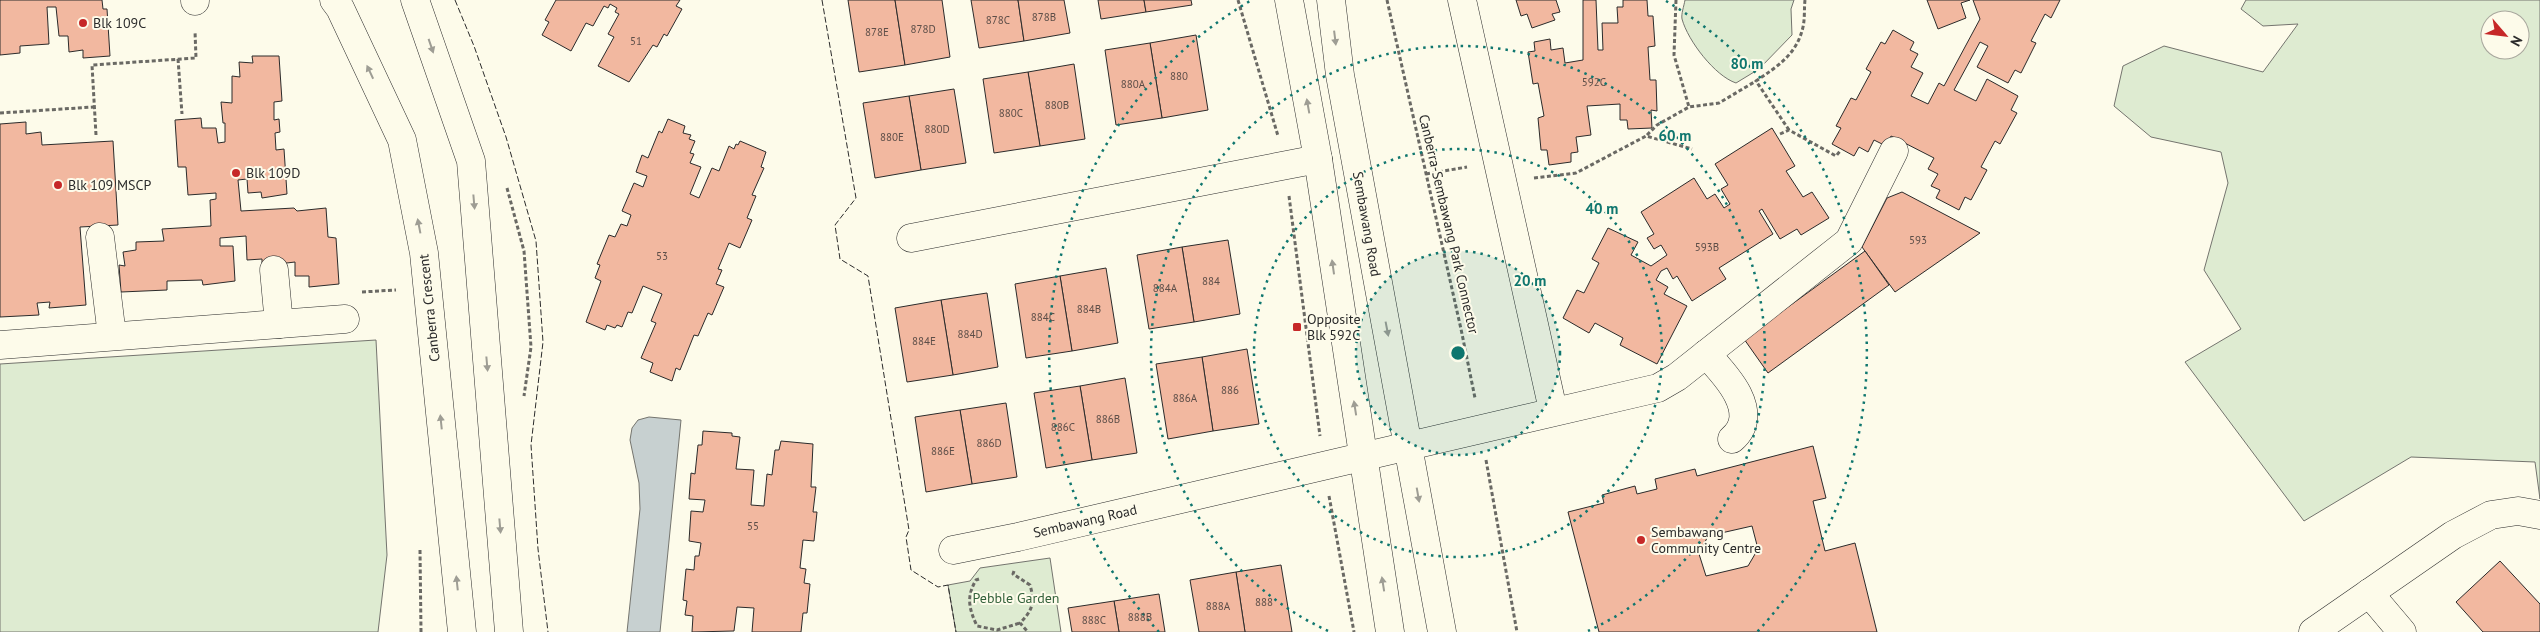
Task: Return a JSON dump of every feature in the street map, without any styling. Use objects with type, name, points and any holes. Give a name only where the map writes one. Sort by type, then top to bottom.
[{"type":"street","name":"Canberra Crescent","points":[[334,0],[340,8],[402,140],[424,253],[462,632]]},
{"type":"street","points":[[415,0],[471,161],[509,632]]},
{"type":"street","points":[[1289,0],[1318,159],[1390,632]]},
{"type":"street","name":"Sembawang Road","points":[[1331,0],[1340,75],[1442,632]]},
{"type":"street","points":[[1462,0],[1553,410]]},
{"type":"street","points":[[1409,447],[1553,410],[1658,388],[1677,377],[1850,241],[1894,151]]},
{"type":"street","points":[[911,238],[1318,159]]},
{"type":"street","points":[[100,237],[112,336]]},
{"type":"street","points":[[274,270],[278,324]]},
{"type":"street","points":[[0,345],[345,319]]},
{"type":"street","points":[[1706,354],[1727,376],[1744,410],[1740,432],[1732,439]]},
{"type":"street","name":"Sembawang Road","points":[[953,550],[1018,537],[1363,456],[1409,447]]},
{"type":"street","points":[[2312,632],[2453,535],[2491,515],[2518,512],[2540,515]]},
{"type":"street","points":[[2369,593],[2402,632]]},
{"type":"path","points":[[1238,0],[1286,165],[1324,466],[1354,632]]},
{"type":"path","name":"Canberra-Sembawang Park Connector","points":[[1386,0],[1462,329],[1517,632]]},
{"type":"path","points":[[1676,0],[1674,55],[1689,107]]},
{"type":"path","points":[[1426,174],[1473,166],[1477,185],[1576,173],[1646,136],[1658,126],[1689,107],[1719,103],[1787,60],[1797,46],[1803,26],[1805,0]]},
{"type":"path","points":[[96,135],[92,65],[196,58],[195,29]]},
{"type":"path","points":[[178,59],[182,114]]},
{"type":"path","points":[[1756,81],[1789,130],[1836,156],[1841,150]]},
{"type":"path","points":[[0,113],[94,106]]},
{"type":"path","points":[[1780,134],[1789,130]]},
{"type":"path","points":[[1646,136],[1692,149]]},
{"type":"path","points":[[1013,574],[1019,561],[1018,537]]},
{"type":"path","points":[[420,549],[421,632]]},
{"type":"path","points":[[986,578],[976,580],[969,592],[969,611],[976,626],[987,630],[997,630],[1020,623],[1030,613],[1034,599],[1030,585],[1013,574],[1006,572]]},
{"type":"path","points":[[1020,623],[1028,632]]},
{"type":"green space","points":[[1685,0],[1794,0],[1791,9],[1792,35],[1759,69],[1736,83],[1711,65],[1696,47],[1682,19]]},
{"type":"green space","points":[[2246,0],[2540,0],[2540,499],[2535,462],[2411,457],[2304,521],[2185,362],[2241,329],[2204,270],[2228,183],[2221,152],[2151,137],[2114,106],[2123,66],[2164,46],[2263,72],[2298,24],[2263,26],[2241,9]]},
{"type":"green space","points":[[376,340],[387,555],[378,632],[0,632],[0,364]]},
{"type":"green space","name":"Pebble Garden","points":[[1050,558],[1061,632],[956,632],[948,585],[970,581],[980,568]]},
{"type":"shaded area","points":[[649,417],[681,420],[660,632],[627,632],[640,509],[639,483],[630,440],[632,428],[638,420]]},
{"type":"building","name":"Blk 109C","points":[[0,0],[102,0],[103,9],[107,9],[110,56],[83,58],[83,50],[69,52],[68,36],[59,36],[56,7],[47,7],[49,44],[20,46],[20,53],[0,55]]},
{"type":"building","points":[[556,0],[680,0],[676,6],[682,9],[667,36],[664,34],[657,47],[653,45],[629,82],[598,66],[614,37],[608,34],[619,14],[615,12],[617,8],[610,4],[608,8],[604,6],[593,26],[586,23],[571,51],[542,35],[549,22],[545,20]]},
{"type":"building","points":[[848,0],[895,0],[905,65],[859,72]]},
{"type":"building","points":[[895,0],[942,0],[950,57],[905,65]]},
{"type":"building","points":[[971,0],[1018,0],[1024,41],[979,48]]},
{"type":"building","points":[[1018,0],[1064,0],[1070,33],[1024,41]]},
{"type":"building","points":[[1098,0],[1144,0],[1146,12],[1101,19]]},
{"type":"building","points":[[1144,0],[1191,0],[1192,5],[1146,12]]},
{"type":"building","points":[[1516,0],[1556,0],[1560,12],[1552,14],[1555,20],[1532,28],[1527,14],[1521,16]]},
{"type":"building","points":[[1583,0],[1596,0],[1598,50],[1603,50],[1602,23],[1618,23],[1617,7],[1623,7],[1623,0],[1647,0],[1648,16],[1653,16],[1655,46],[1648,47],[1650,80],[1656,80],[1657,111],[1651,110],[1652,128],[1628,129],[1627,120],[1620,120],[1620,104],[1587,106],[1591,135],[1576,137],[1578,152],[1571,153],[1571,162],[1549,165],[1547,150],[1541,150],[1538,118],[1544,116],[1538,83],[1533,84],[1528,52],[1535,51],[1534,42],[1550,39],[1551,50],[1563,48],[1565,63],[1583,60]]},
{"type":"building","points":[[1927,0],[1970,0],[1961,3],[1966,18],[1938,29]]},
{"type":"building","points":[[1973,0],[2060,0],[2051,18],[2045,14],[2031,41],[2036,43],[2021,73],[2015,70],[2008,83],[1977,67],[1988,46],[1980,42],[1954,90],[1976,101],[1987,79],[2018,96],[2011,110],[2017,113],[2000,144],[1995,141],[1981,167],[1987,170],[1971,200],[1965,197],[1959,210],[1936,198],[1940,190],[1931,186],[1938,174],[1928,169],[1934,158],[1891,136],[1886,146],[1874,140],[1868,152],[1859,147],[1854,156],[1832,144],[1841,128],[1836,126],[1851,98],[1856,100],[1871,72],[1866,69],[1881,42],[1885,44],[1893,30],[1914,42],[1910,50],[1918,54],[1911,67],[1923,73],[1911,96],[1928,104],[1939,83],[1944,86],[1980,19]]},
{"type":"building","points":[[1196,35],[1208,110],[1162,118],[1150,43]]},
{"type":"building","points":[[1150,43],[1162,118],[1116,125],[1105,50]]},
{"type":"building","name":"Blk 109D","points":[[252,56],[279,56],[282,101],[274,102],[274,120],[279,119],[280,132],[275,133],[276,150],[284,149],[287,194],[262,198],[261,192],[248,193],[247,179],[238,180],[241,211],[294,208],[297,211],[326,208],[328,237],[336,238],[339,284],[309,287],[309,276],[295,276],[295,262],[262,266],[262,259],[247,260],[246,236],[220,238],[220,246],[233,246],[235,281],[203,285],[202,280],[167,281],[167,290],[121,292],[119,265],[125,266],[123,252],[136,250],[136,242],[164,241],[162,229],[211,226],[210,200],[216,199],[216,193],[188,195],[186,167],[178,167],[175,120],[201,118],[202,128],[216,128],[218,143],[225,142],[225,123],[223,123],[221,102],[232,103],[232,76],[240,77],[239,62],[253,63]]},
{"type":"building","points":[[1074,64],[1085,139],[1040,146],[1028,72]]},
{"type":"building","points":[[1028,72],[1040,146],[994,153],[983,79]]},
{"type":"building","points":[[954,89],[966,163],[921,170],[909,96]]},
{"type":"building","points":[[909,96],[921,170],[875,178],[863,103]]},
{"type":"building","points":[[668,119],[685,126],[683,133],[691,135],[689,139],[695,141],[690,153],[694,154],[690,163],[701,167],[690,194],[699,198],[712,168],[719,171],[729,146],[734,149],[740,141],[766,152],[761,167],[764,168],[752,195],[756,196],[747,218],[752,220],[740,248],[729,243],[718,269],[722,270],[716,284],[724,287],[712,315],[708,313],[698,336],[694,335],[680,370],[676,368],[672,381],[650,372],[653,363],[641,358],[656,323],[651,321],[662,294],[643,286],[632,313],[628,312],[622,327],[617,325],[615,328],[607,325],[605,330],[586,322],[601,281],[595,278],[600,265],[597,264],[609,235],[615,237],[621,224],[627,226],[631,215],[622,211],[634,183],[643,187],[647,176],[636,172],[642,155],[648,158],[659,131],[662,133]]},
{"type":"building","name":"Blk 109 MSCP","points":[[26,122],[26,134],[41,132],[42,145],[113,141],[118,225],[80,227],[86,305],[49,308],[50,302],[37,303],[39,315],[0,317],[0,124]]},
{"type":"building","points":[[1772,128],[1795,166],[1786,171],[1803,197],[1812,192],[1829,218],[1801,235],[1797,229],[1780,239],[1762,209],[1759,211],[1773,234],[1719,268],[1726,279],[1692,301],[1677,276],[1673,279],[1667,268],[1661,271],[1656,280],[1668,287],[1664,294],[1687,306],[1657,364],[1620,345],[1623,338],[1595,323],[1589,333],[1563,318],[1577,290],[1584,293],[1599,263],[1592,259],[1608,228],[1638,242],[1631,255],[1651,266],[1667,255],[1661,245],[1654,249],[1647,238],[1654,234],[1641,212],[1694,178],[1707,199],[1715,194],[1724,208],[1730,204],[1721,189],[1728,185],[1715,164]]},
{"type":"building","points":[[1902,192],[1980,233],[1895,292],[1862,247],[1887,198]]},
{"type":"building","points":[[1228,240],[1240,314],[1194,322],[1182,247]]},
{"type":"building","points":[[1182,247],[1194,322],[1149,329],[1137,255]]},
{"type":"building","points":[[1865,251],[1889,285],[1768,373],[1744,339]]},
{"type":"building","points":[[1106,268],[1118,343],[1072,351],[1060,276]]},
{"type":"building","points":[[1060,276],[1072,351],[1026,358],[1015,284]]},
{"type":"building","points":[[987,293],[998,367],[953,375],[941,300]]},
{"type":"building","points":[[941,300],[953,375],[907,382],[895,308]]},
{"type":"building","points":[[1247,349],[1259,424],[1213,431],[1202,357]]},
{"type":"building","points":[[1202,357],[1213,431],[1168,439],[1156,364]]},
{"type":"building","points":[[1125,378],[1137,453],[1092,460],[1080,386]]},
{"type":"building","points":[[1080,386],[1092,460],[1046,468],[1034,393]]},
{"type":"building","points":[[1006,403],[1017,477],[972,484],[960,410]]},
{"type":"building","points":[[960,410],[972,484],[926,492],[915,417]]},
{"type":"building","points":[[703,431],[732,433],[732,436],[740,437],[736,469],[754,470],[751,505],[764,506],[767,474],[772,475],[775,450],[779,450],[781,441],[813,444],[811,487],[816,487],[813,512],[817,512],[814,541],[803,540],[800,568],[806,569],[804,583],[810,584],[807,613],[803,613],[801,632],[752,632],[754,608],[737,607],[734,631],[692,632],[693,616],[685,615],[687,601],[683,600],[686,569],[694,570],[695,556],[699,556],[701,543],[689,541],[691,511],[703,512],[705,500],[689,499],[691,473],[695,474],[698,445],[702,445]]},
{"type":"building","name":"Sembawang Community Centre","points":[[1813,446],[1826,498],[1813,501],[1825,551],[1855,543],[1877,632],[1599,632],[1568,512],[1604,503],[1602,495],[1635,486],[1637,494],[1657,489],[1655,479],[1695,469],[1697,476]],"holes":[[[1752,526],[1758,549],[1748,566],[1706,576],[1699,554],[1708,536]]]},
{"type":"building","points":[[2500,561],[2540,604],[2540,632],[2483,632],[2456,602]]},
{"type":"building","points":[[1281,565],[1292,632],[1245,632],[1236,572]]},
{"type":"building","points":[[1236,572],[1245,632],[1199,632],[1190,580]]},
{"type":"building","points":[[1159,594],[1165,632],[1119,632],[1114,601]]},
{"type":"building","points":[[1114,601],[1119,632],[1072,632],[1068,608]]},
{"type":"fence","points":[[455,0],[474,46],[506,137],[536,241],[543,342],[531,445],[538,549],[548,632]]},
{"type":"fence","points":[[822,0],[856,198],[835,225],[840,259],[868,276],[909,530],[906,537],[911,570],[938,587],[948,585],[956,632]]},
{"type":"place","name":"Blk 109C","points":[[83,23]]},
{"type":"place","name":"Blk 109D","points":[[236,173]]},
{"type":"place","name":"Blk 109 MSCP","points":[[58,185]]},
{"type":"place","name":"Opposite Blk 592C","points":[[1297,327]]},
{"type":"place","name":"Sembawang Community Centre","points":[[1641,540]]}]
